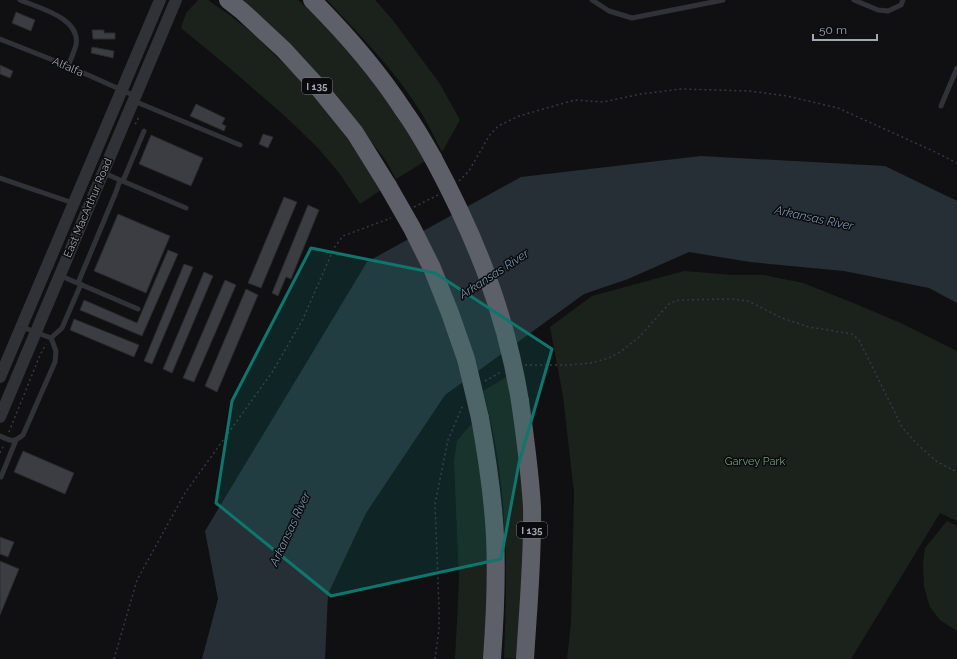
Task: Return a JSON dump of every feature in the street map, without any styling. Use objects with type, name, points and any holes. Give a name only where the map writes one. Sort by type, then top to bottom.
[{"type":"highway","name":"I 135","points":[[228,0],[284,50],[317,86],[355,133],[412,228],[432,268],[448,307],[466,359],[480,418],[492,497],[496,575],[492,659]]},
{"type":"highway","name":"I 135","points":[[312,0],[331,19],[382,81],[404,111],[433,158],[456,200],[491,284],[514,364],[526,441],[532,506],[532,546],[525,659]]},
{"type":"street","name":"East MacArthur Road","points":[[0,376],[120,90],[160,0]]},
{"type":"street","name":"East MacArthur Road","points":[[0,417],[176,0]]},
{"type":"lane","points":[[20,0],[63,18],[70,24],[74,30],[76,44],[68,66]]},
{"type":"lane","points":[[592,0],[609,11],[632,18],[723,0]]},
{"type":"lane","points":[[854,0],[878,10],[888,12],[901,5],[903,0]]},
{"type":"lane","name":"Alfalfa","points":[[0,39],[68,66],[134,98],[240,145]]},
{"type":"lane","points":[[941,106],[957,68]]},
{"type":"lane","points":[[51,338],[62,328],[116,192],[144,131]]},
{"type":"lane","points":[[103,172],[186,208]]},
{"type":"lane","points":[[0,178],[73,203]]},
{"type":"lane","points":[[60,275],[138,308]]},
{"type":"lane","points":[[21,326],[35,333],[51,338]]},
{"type":"lane","points":[[1,477],[16,440],[23,435],[55,362],[56,351],[51,338]]},
{"type":"lane","points":[[0,436],[12,441],[16,440]]},
{"type":"path","points":[[459,182],[469,171],[489,136],[498,126],[519,116],[575,100],[603,102],[641,94],[681,89],[749,91],[787,96],[838,108],[933,150],[957,163]]},
{"type":"path","points":[[409,209],[442,192]]},
{"type":"path","points":[[114,659],[137,580],[186,493],[273,371],[303,319],[334,248],[343,236],[395,216]]},
{"type":"path","points":[[522,365],[566,365],[591,363],[609,358],[620,352],[639,337],[669,304],[678,300],[731,299],[748,301],[782,318],[809,327],[852,334],[859,340],[902,427],[917,444],[936,461],[957,472]]},
{"type":"path","points":[[480,384],[503,371]]},
{"type":"path","points":[[435,659],[439,628],[439,607],[435,504],[448,440],[464,404]]},
{"type":"highlighted area","points":[[311,248],[435,273],[552,349],[519,463],[501,559],[331,596],[216,503],[232,401]]},
{"type":"green space","points":[[198,0],[208,0],[231,16],[251,32],[306,85],[337,122],[381,190],[360,204],[340,174],[317,147],[287,118],[181,28],[186,13]]},
{"type":"green space","points":[[241,0],[298,0],[332,30],[371,76],[427,160],[396,179],[386,161],[334,92],[270,25]]},
{"type":"green space","points":[[327,0],[375,0],[392,19],[440,84],[460,120],[442,152],[425,119],[404,87]]},
{"type":"green space","name":"Garvey Park","points":[[684,271],[733,275],[764,275],[803,283],[903,324],[957,351],[957,521],[940,513],[851,659],[567,659],[571,623],[574,493],[563,396],[550,327],[592,296]]},
{"type":"green space","points":[[508,376],[524,486],[527,533],[518,659],[504,658],[506,557],[502,490],[491,424],[483,391]]},
{"type":"green space","points":[[472,423],[481,459],[488,535],[488,610],[484,659],[455,659],[459,581],[454,461],[457,441]]},
{"type":"green space","points":[[947,521],[957,526],[957,631],[940,620],[930,607],[924,587],[923,563],[925,548]]},
{"type":"water","name":"Arkansas River","points":[[701,156],[885,166],[957,201],[957,303],[929,288],[844,271],[750,262],[689,252],[628,279],[584,294],[445,395],[366,513],[328,594],[325,659],[202,659],[218,599],[205,531],[367,262],[521,177]]},
{"type":"building","points":[[16,12],[35,20],[31,31],[12,23]]},
{"type":"building","points":[[92,30],[104,30],[104,33],[115,33],[115,39],[93,39]]},
{"type":"building","points":[[92,47],[114,51],[113,58],[91,53]]},
{"type":"building","points":[[0,65],[13,71],[10,78],[0,74]]},
{"type":"building","points":[[196,104],[225,118],[222,124],[226,126],[224,131],[190,116]]},
{"type":"building","points":[[263,134],[273,137],[268,148],[259,144]]},
{"type":"building","points":[[151,135],[203,158],[191,186],[139,164]]},
{"type":"building","points":[[284,197],[297,202],[261,288],[248,283]]},
{"type":"building","points":[[308,205],[319,210],[291,279],[286,277],[278,296],[272,293]]},
{"type":"building","points":[[118,214],[170,236],[146,293],[94,271]]},
{"type":"building","points":[[168,250],[178,254],[142,336],[80,310],[84,300],[137,323]]},
{"type":"building","points":[[184,264],[193,267],[152,364],[144,361]]},
{"type":"building","points":[[204,272],[213,276],[172,373],[163,369]]},
{"type":"building","points":[[225,280],[236,285],[194,382],[183,378]]},
{"type":"building","points":[[246,289],[258,295],[217,392],[205,386]]},
{"type":"building","points":[[74,319],[139,345],[134,357],[70,330]]},
{"type":"building","points":[[23,451],[74,473],[65,494],[14,472]]},
{"type":"building","points":[[0,537],[14,542],[8,557],[0,554]]},
{"type":"building","points":[[0,561],[19,569],[0,615]]}]
